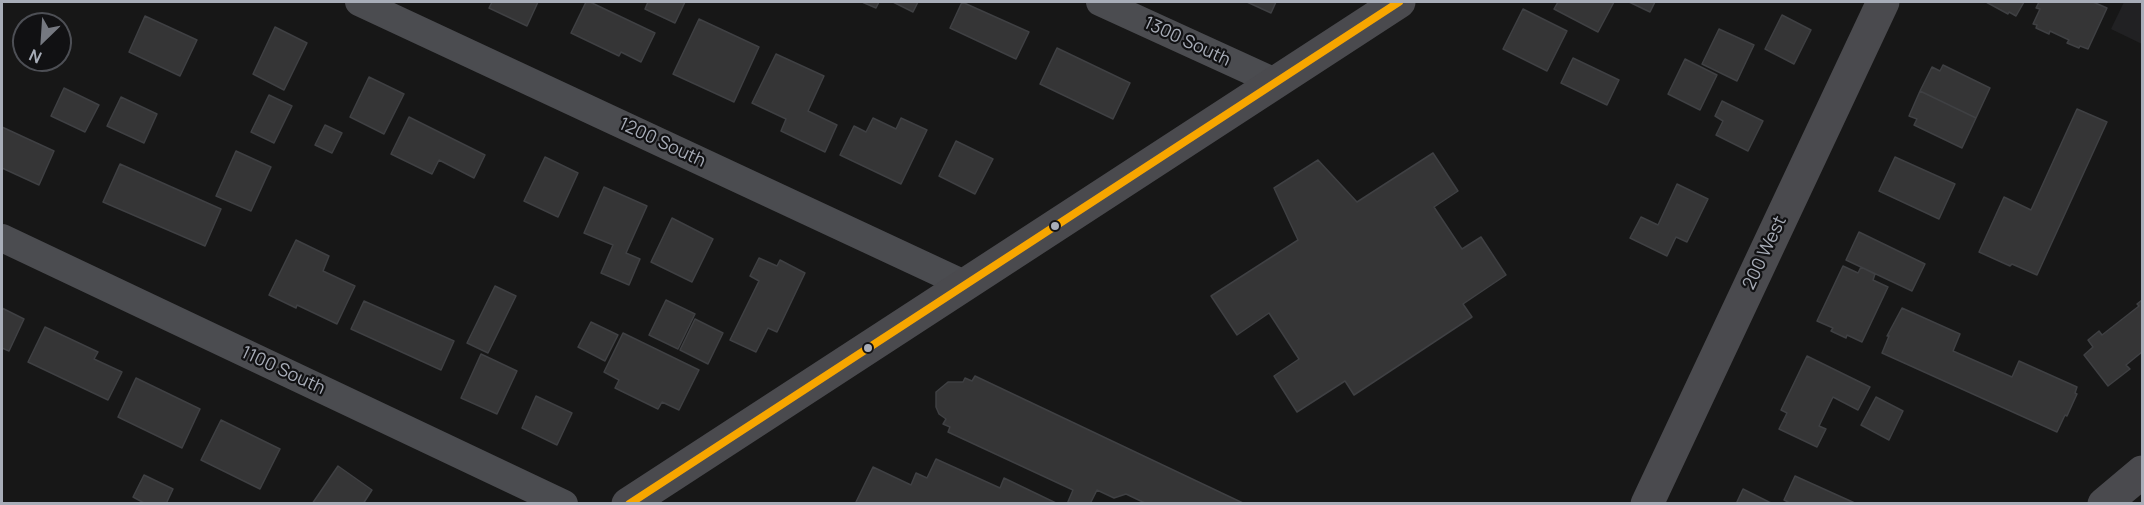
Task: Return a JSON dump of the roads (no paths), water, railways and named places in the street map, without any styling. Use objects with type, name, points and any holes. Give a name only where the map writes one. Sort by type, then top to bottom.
[{"type":"street","name":"1200 South","points":[[359,2],[964,284]]},
{"type":"street","name":"1300 South","points":[[1100,2],[1275,82]]},
{"type":"street","points":[[627,504],[1399,2]]},
{"type":"street","name":"200 West","points":[[1647,504],[1883,2]]},
{"type":"street","name":"1100 South","points":[[2,238],[564,504]]},
{"type":"street","points":[[2104,504],[2142,472]]}]
